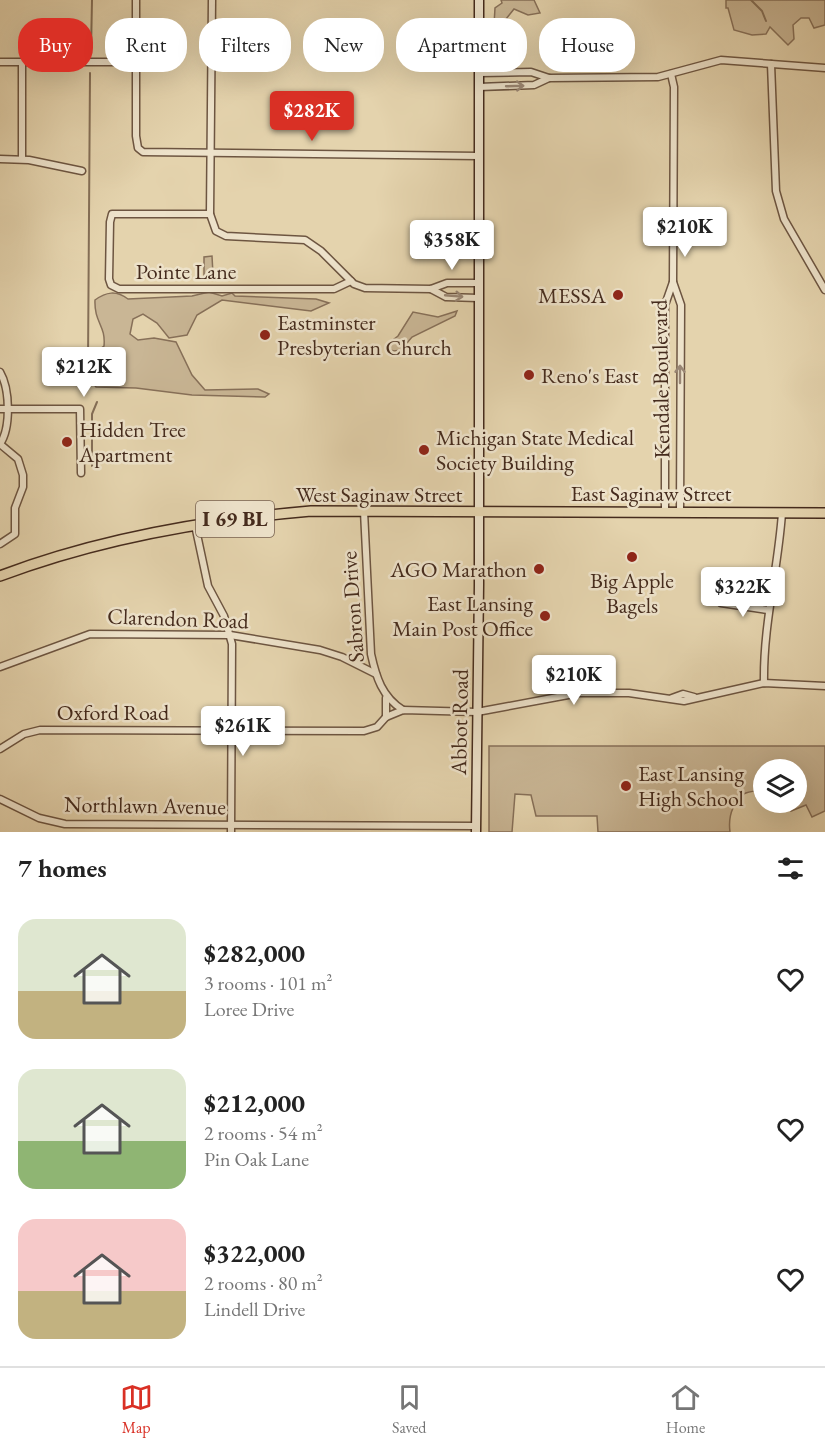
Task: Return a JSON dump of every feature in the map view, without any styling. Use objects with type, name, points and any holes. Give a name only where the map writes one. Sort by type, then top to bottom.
[{"type":"main road","name":"Abbot Road","points":[[476,829],[479,0]]},
{"type":"main road","name":"West Saginaw Street","points":[[0,576],[112,542],[195,525],[268,515],[364,511],[478,513]]},
{"type":"main road","name":"East Saginaw Street","points":[[478,513],[825,513]]},
{"type":"street","points":[[136,0],[136,18]]},
{"type":"street","points":[[210,214],[212,0]]},
{"type":"street","points":[[478,73],[531,72],[549,78],[658,77],[721,60],[825,68]]},
{"type":"street","points":[[0,62],[18,62]]},
{"type":"street","points":[[771,64],[774,174],[779,205],[784,219],[825,290]]},
{"type":"street","points":[[22,72],[22,159]]},
{"type":"street","points":[[136,72],[136,144],[143,152],[478,156]]},
{"type":"street","name":"Kendale Boulevard","points":[[665,512],[665,305],[673,282],[674,87],[671,74]]},
{"type":"street","points":[[478,87],[534,85],[549,78]]},
{"type":"street","points":[[0,159],[22,159],[82,171]]},
{"type":"street","name":"Pointe Lane","points":[[112,214],[210,214],[213,226],[220,235],[305,240],[321,251],[351,281],[334,289],[119,289],[111,285],[109,279],[112,214]]},
{"type":"street","points":[[351,281],[366,288],[431,290],[446,297],[478,298]]},
{"type":"street","name":"Kendale Boulevard","points":[[673,282],[681,305],[680,512]]},
{"type":"street","points":[[431,290],[447,283],[478,283]]},
{"type":"street","points":[[0,372],[6,388],[3,409],[6,432],[0,445],[18,459],[23,481],[15,508],[15,534],[0,544]]},
{"type":"street","points":[[3,409],[80,409],[81,473]]},
{"type":"street","name":"Sabron Drive","points":[[364,511],[371,654],[376,674],[387,698],[386,717]]},
{"type":"street","points":[[764,683],[768,610],[779,551],[782,513]]},
{"type":"street","points":[[195,525],[208,586],[224,616],[230,635],[231,832]]},
{"type":"street","points":[[721,603],[768,610]]},
{"type":"street","name":"Clarendon Road","points":[[0,666],[90,634],[230,635],[297,644],[357,664],[376,674]]},
{"type":"street","points":[[357,664],[366,661],[371,654]]},
{"type":"street","name":"Oxford Road","points":[[0,749],[24,734],[40,730],[364,731],[377,727],[386,717],[403,710],[477,712],[579,693],[604,692],[684,701],[764,683],[825,686]]},
{"type":"street","name":"Sabron Drive","points":[[387,698],[403,710]]},
{"type":"street","name":"Northlawn Avenue","points":[[0,799],[54,823],[476,829]]},
{"type":"street","points":[[137,824],[137,832]]},
{"type":"shaded area","points":[[501,0],[534,0],[540,13],[528,15],[514,9],[507,18],[494,18],[495,8],[502,3]]},
{"type":"shaded area","points":[[726,0],[825,0],[825,25],[814,28],[809,18],[801,18],[793,25],[794,39],[788,45],[770,27],[766,34],[752,35],[734,30],[728,8],[726,8]]},
{"type":"shaded area","points":[[212,256],[213,274],[204,275],[204,257]]},
{"type":"shaded area","points":[[209,292],[222,296],[232,293],[235,296],[316,299],[329,303],[311,311],[222,300],[197,315],[187,335],[169,338],[157,323],[143,314],[133,319],[130,334],[138,340],[154,338],[176,342],[192,375],[205,390],[258,389],[269,394],[265,397],[192,395],[136,388],[96,387],[89,378],[93,354],[104,346],[95,300],[111,293],[128,299],[192,296]]},
{"type":"shaded area","points":[[457,311],[455,316],[412,337],[401,350],[386,349],[386,345],[398,336],[413,312],[438,317]]},
{"type":"shaded area","name":"East Lansing High School","points":[[489,746],[825,746],[825,811],[812,817],[807,807],[807,759],[753,759],[753,792],[744,794],[734,806],[730,816],[730,832],[598,832],[597,816],[536,816],[531,795],[515,794],[512,832],[489,832]]},
{"type":"waterway","points":[[92,0],[92,18]]},
{"type":"waterway","points":[[751,0],[762,11],[766,21]]},
{"type":"waterway","points":[[88,362],[90,73]]},
{"type":"waterway","points":[[92,466],[92,414],[97,402]]},
{"type":"place","name":"MESSA","points":[[618,295]]},
{"type":"place","name":"Eastminster Presbyterian Church","points":[[265,335]]},
{"type":"place","name":"Reno's East","points":[[529,375]]},
{"type":"place","name":"Hidden Tree Apartment","points":[[67,442]]},
{"type":"place","name":"Michigan State Medical Society Building","points":[[424,450]]},
{"type":"place","name":"Big Apple Bagels","points":[[632,557]]},
{"type":"place","name":"AGO Marathon","points":[[539,569]]},
{"type":"place","name":"East Lansing Main Post Office","points":[[545,616]]},
{"type":"place","name":"East Lansing High School","points":[[626,786]]}]
